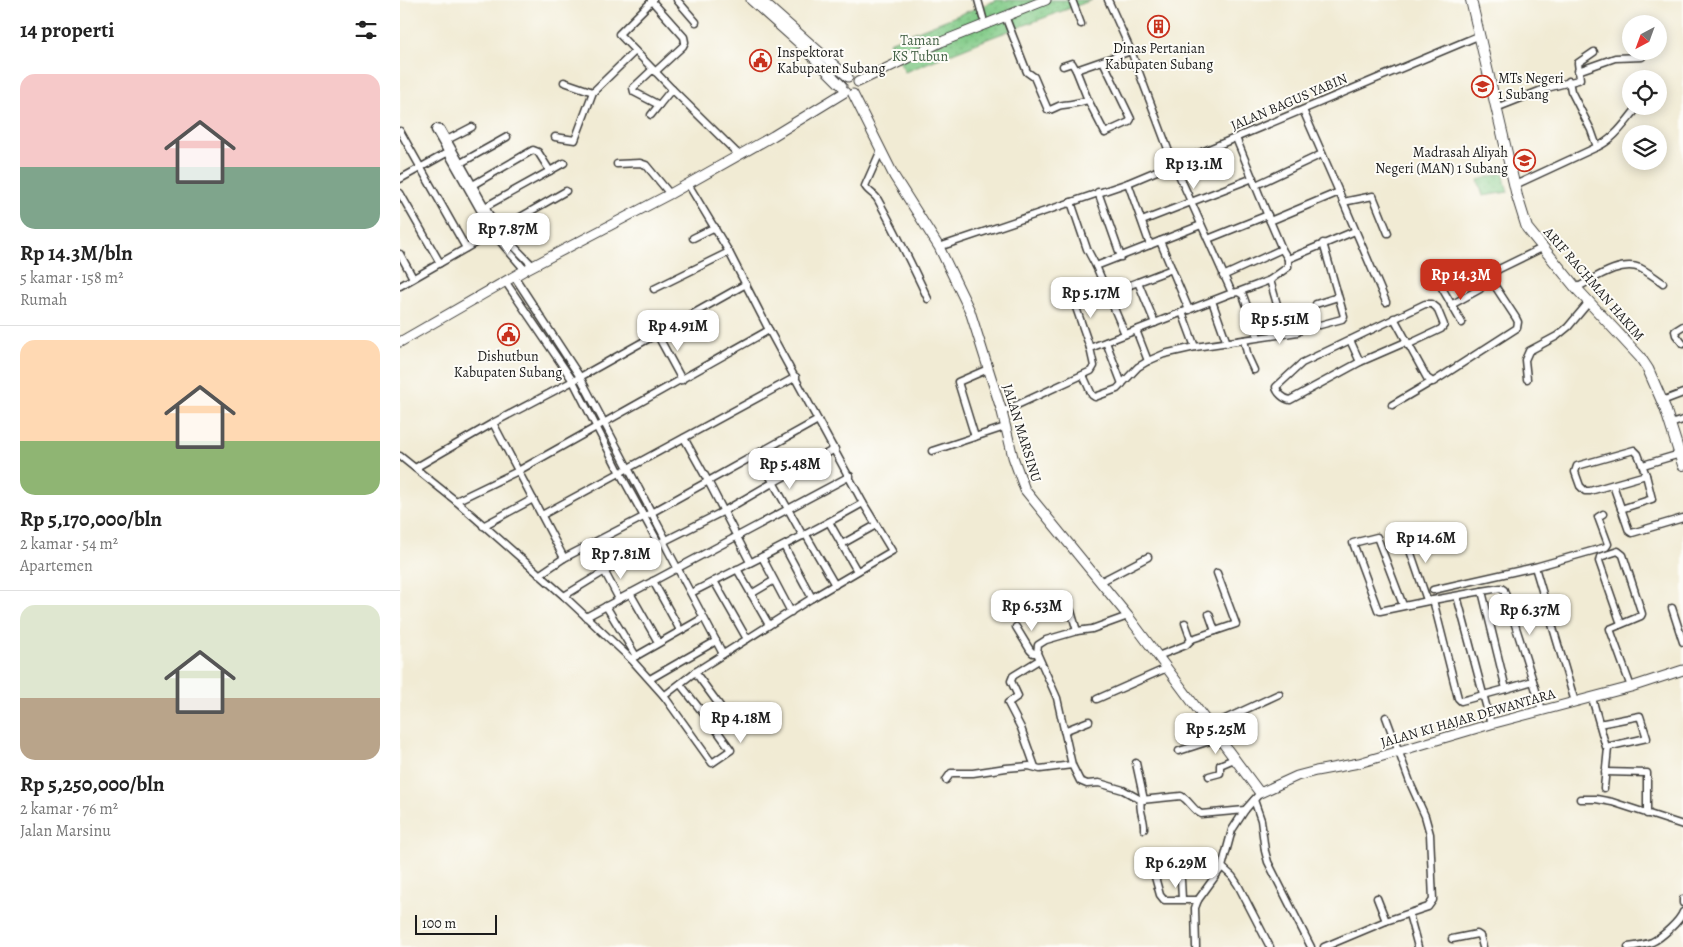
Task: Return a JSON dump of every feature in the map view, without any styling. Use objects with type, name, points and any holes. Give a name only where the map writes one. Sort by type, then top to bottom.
[{"type":"main road","name":"ARIF RACHMAN HAKIM","points":[[1470,0],[1514,185],[1527,228],[1576,288],[1644,363],[1655,382],[1683,465]]},
{"type":"street","points":[[659,105],[636,93],[633,88],[647,75],[655,71],[685,42],[684,37],[652,0],[619,33],[635,51],[655,71],[672,89],[740,155]]},
{"type":"street","points":[[677,0],[696,22]]},
{"type":"street","name":"JALAN MARSINU","points":[[751,0],[800,44],[847,91],[894,176],[939,247],[970,311],[1002,412],[1020,479],[1030,497],[1128,616],[1219,738],[1257,796]]},
{"type":"street","points":[[400,342],[514,276],[740,155],[847,91],[858,89],[853,79],[761,0]]},
{"type":"street","points":[[978,0],[983,18]]},
{"type":"street","points":[[853,79],[931,41],[983,18],[1031,0]]},
{"type":"street","points":[[847,91],[844,80],[853,79],[1046,0]]},
{"type":"street","points":[[1072,0],[1081,24]]},
{"type":"street","points":[[1108,0],[1131,51],[1174,164],[1201,225],[1224,276],[1235,293],[1243,295],[1258,337]]},
{"type":"street","points":[[1005,16],[1027,72],[1034,77],[1048,110],[1088,100]]},
{"type":"street","name":"JALAN BAGUS YABIN","points":[[939,247],[1128,183],[1478,36]]},
{"type":"street","points":[[555,137],[574,140],[593,92],[635,51]]},
{"type":"street","points":[[1076,70],[1131,51]]},
{"type":"street","points":[[1496,108],[1526,98],[1547,88],[1579,79],[1579,61],[1594,52]]},
{"type":"street","points":[[1578,71],[1615,58],[1622,58]]},
{"type":"street","points":[[1062,66],[1072,63],[1104,133],[1130,120],[1102,61]]},
{"type":"street","points":[[564,82],[593,92]]},
{"type":"street","points":[[1569,82],[1571,91],[1591,130],[1597,147]]},
{"type":"street","points":[[651,115],[672,89]]},
{"type":"street","points":[[1303,110],[1386,302]]},
{"type":"street","points":[[1514,185],[1604,143],[1616,133],[1631,115]]},
{"type":"street","points":[[447,140],[472,127]]},
{"type":"street","points":[[450,150],[441,129],[436,128],[435,130],[450,150],[496,231],[529,268]]},
{"type":"street","points":[[400,131],[466,248]]},
{"type":"street","points":[[459,165],[508,136]]},
{"type":"street","points":[[1090,348],[1270,280],[1288,267],[1288,259],[1282,249],[1236,138]]},
{"type":"street","points":[[400,178],[450,150]]},
{"type":"street","points":[[470,186],[534,150],[538,152],[550,171]]},
{"type":"street","points":[[881,150],[865,186],[876,197],[899,238],[928,299]]},
{"type":"street","points":[[1142,221],[1191,202],[1254,182],[1322,154]]},
{"type":"street","points":[[483,208],[564,163]]},
{"type":"street","points":[[618,164],[640,163],[646,165],[670,194]]},
{"type":"street","points":[[1128,183],[1150,244]]},
{"type":"street","points":[[664,696],[695,672],[723,654],[812,598],[892,552],[863,503],[769,330],[729,252],[688,184]]},
{"type":"street","points":[[400,286],[566,191]]},
{"type":"street","points":[[1098,192],[1121,257]]},
{"type":"street","points":[[1208,239],[1339,192]]},
{"type":"street","points":[[400,193],[440,263]]},
{"type":"street","points":[[1343,202],[1373,196],[1388,233]]},
{"type":"street","points":[[1071,202],[1087,249],[1125,334]]},
{"type":"street","points":[[1096,266],[1201,225]]},
{"type":"street","points":[[693,238],[715,227]]},
{"type":"street","points":[[1288,259],[1355,231]]},
{"type":"street","points":[[1160,241],[1186,311],[1195,347]]},
{"type":"street","points":[[1320,324],[1344,317],[1323,243]]},
{"type":"street","points":[[1451,305],[1480,289],[1478,278],[1493,273],[1542,248]]},
{"type":"street","points":[[1224,276],[1282,249]]},
{"type":"street","points":[[654,289],[729,252]]},
{"type":"street","points":[[400,254],[413,278]]},
{"type":"street","points":[[1576,288],[1623,267],[1638,267],[1663,284]]},
{"type":"street","points":[[1107,294],[1172,269]]},
{"type":"street","points":[[1392,404],[1445,375],[1517,328],[1518,322],[1516,318],[1492,280],[1493,273]]},
{"type":"street","points":[[514,276],[580,377],[651,513],[663,542],[723,654]]},
{"type":"street","points":[[1270,280],[1278,308]]},
{"type":"street","points":[[505,281],[573,382],[644,516],[663,542]]},
{"type":"street","points":[[1138,282],[1155,323]]},
{"type":"street","points":[[415,468],[493,423],[573,382],[746,284]]},
{"type":"street","points":[[1442,288],[1462,323]]},
{"type":"street","points":[[1002,412],[1091,371],[1094,366],[1090,348],[1072,296]]},
{"type":"street","points":[[1316,304],[1338,298]]},
{"type":"street","points":[[1212,301],[1227,343]]},
{"type":"street","points":[[1527,379],[1525,360],[1529,351],[1548,339],[1557,336],[1568,327],[1589,302]]},
{"type":"street","points":[[1425,304],[1432,304],[1437,308],[1444,325],[1441,329],[1407,344],[1360,362],[1290,400],[1278,393],[1276,387],[1302,363],[1394,318],[1425,304]]},
{"type":"street","points":[[1394,318],[1407,344],[1431,382]]},
{"type":"street","points":[[1683,326],[1676,331],[1676,335],[1683,344]]},
{"type":"street","points":[[456,501],[518,471],[769,330]]},
{"type":"street","points":[[1136,330],[1148,361]]},
{"type":"street","points":[[1083,375],[1094,397],[1117,389],[1138,366],[1164,354],[1195,347],[1298,332]]},
{"type":"street","points":[[656,334],[682,380]]},
{"type":"street","points":[[1244,340],[1248,357],[1254,370]]},
{"type":"street","points":[[1350,340],[1360,362]]},
{"type":"street","points":[[1106,342],[1122,384]]},
{"type":"street","points":[[975,437],[958,382],[988,368]]},
{"type":"street","points":[[542,516],[796,378]]},
{"type":"street","points":[[1662,401],[1683,393]]},
{"type":"street","points":[[539,575],[564,558],[758,455],[818,420]]},
{"type":"street","points":[[1670,424],[1683,420]]},
{"type":"street","points":[[493,423],[564,558]]},
{"type":"street","points":[[932,451],[1005,427]]},
{"type":"street","points":[[684,438],[750,562]]},
{"type":"street","points":[[564,596],[605,571],[724,511],[835,449]]},
{"type":"street","points":[[1621,509],[1652,499],[1646,475],[1643,465],[1634,450],[1577,466],[1575,470],[1580,486],[1584,491],[1646,475]]},
{"type":"street","points":[[1643,465],[1680,454]]},
{"type":"street","points":[[758,455],[788,510],[835,585]]},
{"type":"street","points":[[400,456],[456,501],[633,657]]},
{"type":"street","points":[[586,617],[850,476]]},
{"type":"street","points":[[1613,485],[1629,531],[1633,533],[1683,518]]},
{"type":"street","points":[[483,526],[533,499]]},
{"type":"street","points":[[691,593],[804,536],[863,503]]},
{"type":"street","points":[[1433,590],[1535,567],[1607,547],[1608,544],[1598,517],[1603,514]]},
{"type":"street","points":[[829,522],[857,572]]},
{"type":"street","points":[[842,544],[876,525]]},
{"type":"street","points":[[1405,536],[1430,600],[1458,698],[1462,701],[1533,681]]},
{"type":"street","points":[[1403,605],[1377,537],[1353,543],[1380,611],[1482,591],[1501,588],[1504,590],[1542,710]]},
{"type":"street","points":[[590,544],[619,599]]},
{"type":"street","points":[[784,546],[812,598]]},
{"type":"street","points":[[1621,624],[1599,561],[1600,557],[1618,551],[1623,555],[1642,614],[1641,616],[1610,629],[1631,687]]},
{"type":"street","points":[[762,557],[791,612]]},
{"type":"street","points":[[1100,582],[1148,557]]},
{"type":"street","points":[[1535,567],[1575,702]]},
{"type":"street","points":[[737,569],[769,626]]},
{"type":"street","points":[[1158,656],[1186,645],[1190,640],[1235,625],[1236,622],[1216,573]]},
{"type":"street","points":[[653,581],[680,630]]},
{"type":"street","points":[[714,581],[747,639]]},
{"type":"street","points":[[751,594],[774,581]]},
{"type":"street","points":[[1482,591],[1506,689]]},
{"type":"street","points":[[630,593],[658,642]]},
{"type":"street","points":[[1457,596],[1491,724]]},
{"type":"street","points":[[606,606],[633,657],[712,762],[731,750],[680,684]]},
{"type":"street","points":[[1672,608],[1683,642]]},
{"type":"street","points":[[1071,611],[1077,631]]},
{"type":"street","points":[[1210,614],[1216,631]]},
{"type":"street","points":[[1128,616],[1092,629],[1077,631],[1046,640],[1038,645],[1038,656],[1057,698],[1076,775],[1083,783],[1099,784],[1123,790],[1142,800],[1181,796],[1185,798],[1195,811],[1201,814],[1245,810]]},
{"type":"street","points":[[633,657],[703,618]]},
{"type":"street","points":[[1184,623],[1190,640]]},
{"type":"street","points":[[1016,627],[1030,650],[1038,656]]},
{"type":"street","points":[[650,679],[716,641]]},
{"type":"street","points":[[1035,767],[1022,728],[1008,702],[1018,696],[1011,681],[1013,676],[1038,656]]},
{"type":"street","points":[[1097,700],[1167,668]]},
{"type":"street","name":"JALAN KI HAJAR DEWANTARA","points":[[1257,796],[1297,776],[1359,763],[1491,724],[1631,687],[1683,670]]},
{"type":"street","points":[[695,672],[720,706],[708,718]]},
{"type":"street","points":[[1210,726],[1279,694]]},
{"type":"street","points":[[1592,698],[1608,748],[1604,788]]},
{"type":"street","points":[[1600,724],[1638,715],[1641,717],[1645,739],[1608,748]]},
{"type":"street","points":[[1324,947],[1386,921],[1409,914],[1431,904],[1434,900],[1430,834],[1426,816],[1411,785],[1386,717]]},
{"type":"street","points":[[1064,731],[1089,721]]},
{"type":"street","points":[[1180,751],[1219,738]]},
{"type":"street","points":[[1209,776],[1220,773],[1220,765],[1234,759]]},
{"type":"street","points":[[1136,763],[1142,800],[1141,815],[1144,829]]},
{"type":"street","points":[[946,780],[951,773],[974,773],[1006,768],[1035,767],[1040,769],[1072,764]]},
{"type":"street","points":[[1605,772],[1647,773],[1646,814]]},
{"type":"street","points":[[1196,947],[1195,908],[1198,900],[1222,867],[1232,830],[1257,796]]},
{"type":"street","points":[[1257,796],[1268,862],[1311,947]]},
{"type":"street","points":[[1580,799],[1612,802],[1683,825]]},
{"type":"street","points":[[1222,867],[1238,885],[1270,947]]},
{"type":"street","points":[[1155,877],[1164,900],[1198,900]]},
{"type":"street","points":[[1181,880],[1182,899]]},
{"type":"street","points":[[1377,898],[1386,921]]},
{"type":"street","points":[[1630,947],[1656,940],[1680,920],[1683,912]]},
{"type":"street","points":[[1409,914],[1418,947]]},
{"type":"street","points":[[1452,938],[1478,934],[1483,947]]},
{"type":"green space","name":"Taman KS Tubun","points":[[997,0],[1092,0],[905,72],[889,42]]},
{"type":"green space","points":[[1503,173],[1508,192],[1483,196],[1478,180]]},
{"type":"place","name":"Dinas Pertanian Kabupaten Subang","points":[[1159,26]]},
{"type":"place","name":"Inspektorat Kabupaten Subang","points":[[761,60]]},
{"type":"place","name":"MTs Negeri 1 Subang","points":[[1482,86]]},
{"type":"place","name":"Madrasah Aliyah Negeri (MAN) 1 Subang","points":[[1524,160]]},
{"type":"place","name":"Dishutbun Kabupaten Subang","points":[[508,334]]}]
